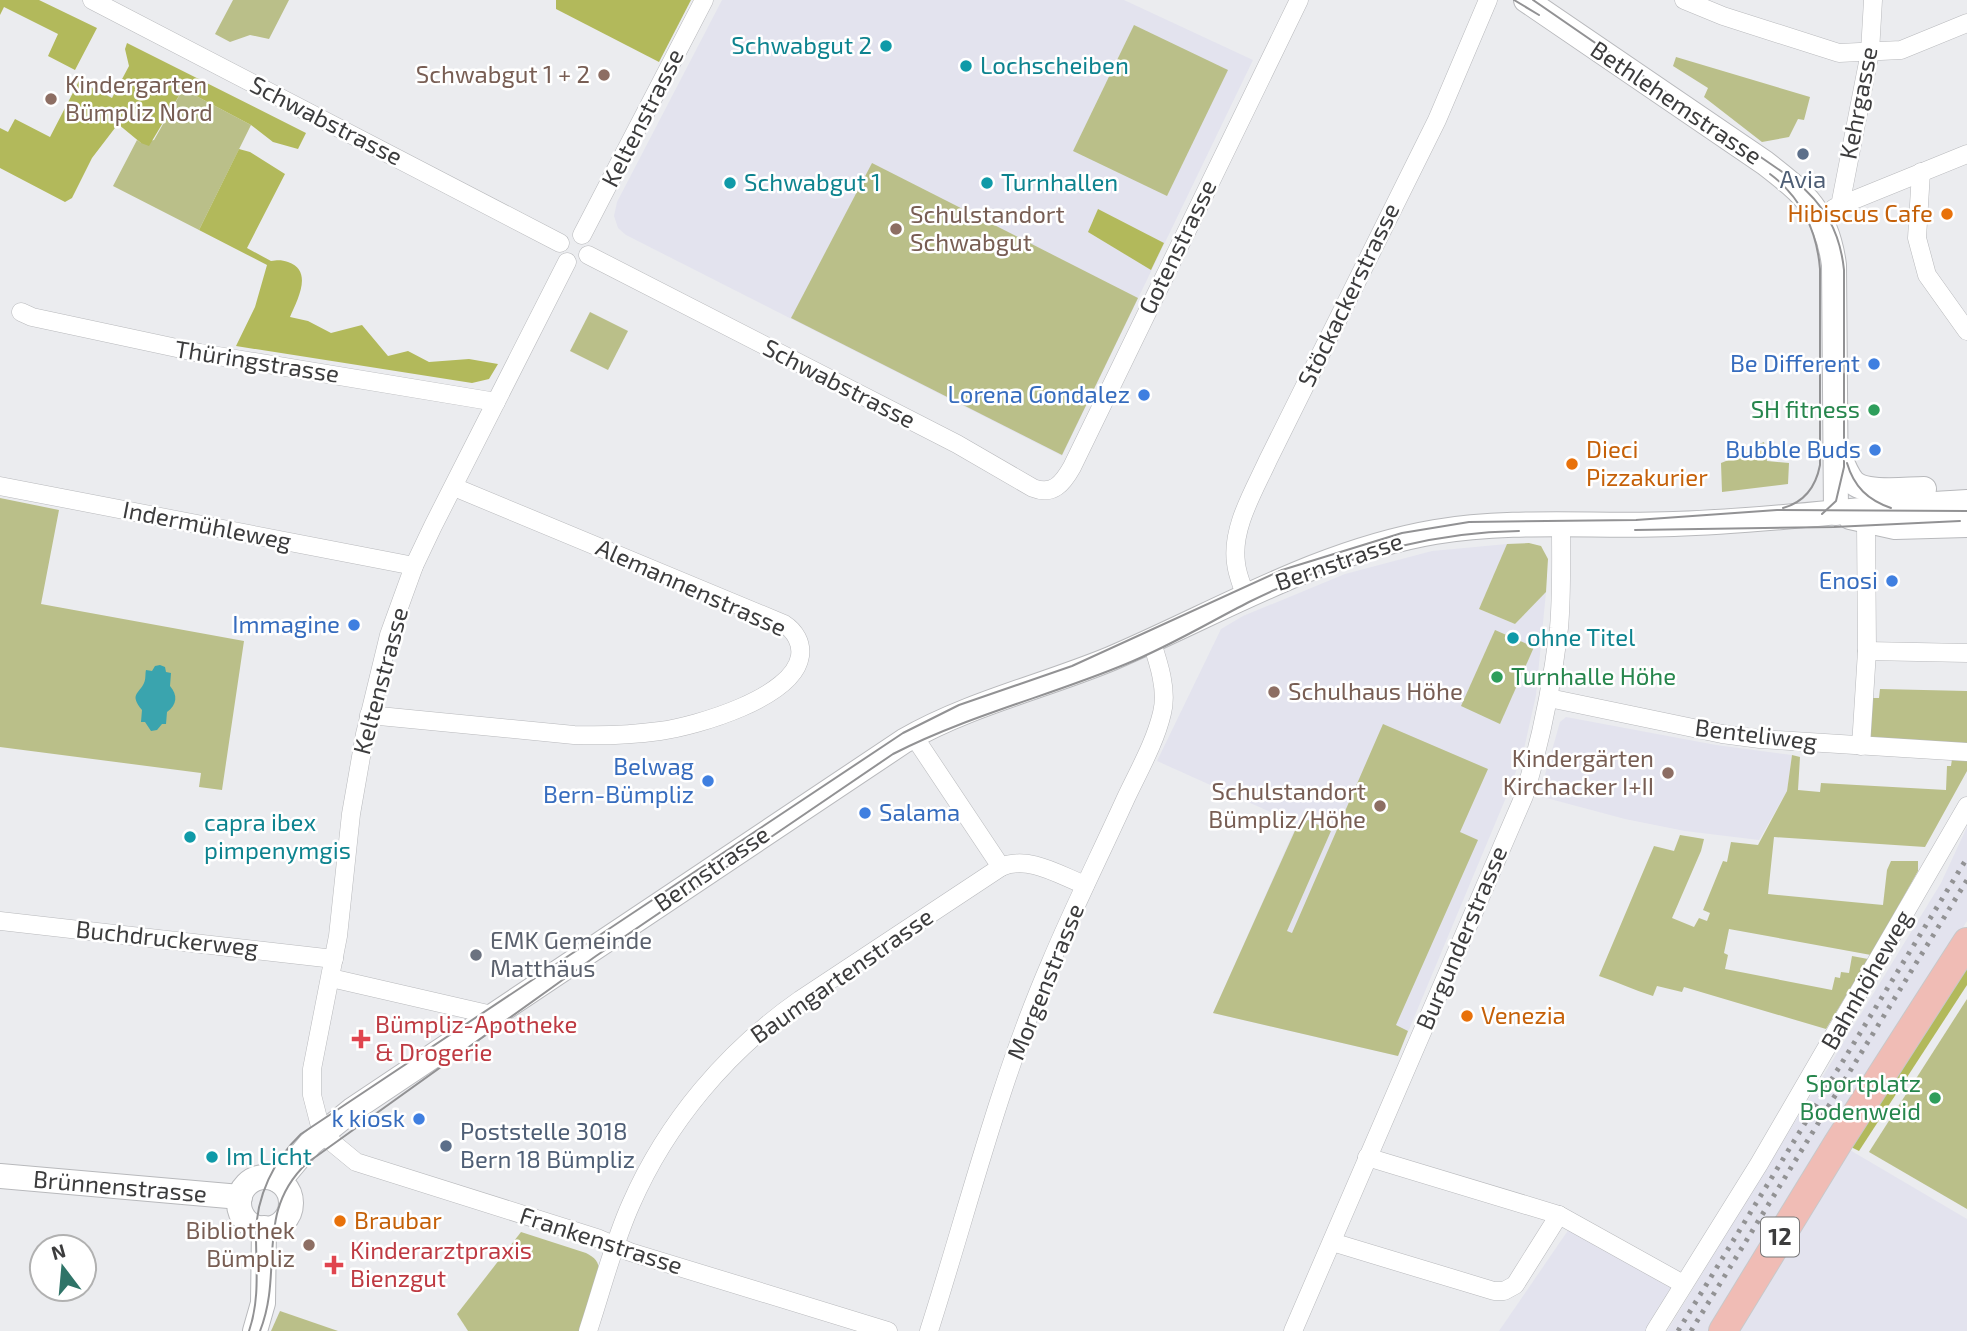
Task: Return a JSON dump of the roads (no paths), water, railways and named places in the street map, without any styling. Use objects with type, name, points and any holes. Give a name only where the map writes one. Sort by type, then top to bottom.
[{"type":"main road","name":"12","points":[[1723,1331],[1838,1143],[1967,942]]},
{"type":"street","name":"Schwabstrasse","points":[[92,0],[560,243]]},
{"type":"street","name":"Keltenstrasse","points":[[582,236],[704,0]]},
{"type":"street","name":"Gotenstrasse","points":[[1053,489],[1061,485],[1072,467],[1299,0]]},
{"type":"street","name":"Stöckackerstrasse","points":[[1245,595],[1236,568],[1235,554],[1244,513],[1437,120],[1488,0]]},
{"type":"street","name":"Bethlehemstrasse","points":[[1526,0],[1830,210],[1828,234],[1834,265],[1836,513]]},
{"type":"street","points":[[1684,0],[1723,16],[1839,53],[1901,50],[1967,23]]},
{"type":"street","name":"Kehrgasse","points":[[1830,210],[1870,52],[1873,0]]},
{"type":"street","points":[[1830,210],[1967,154]]},
{"type":"street","points":[[1921,172],[1917,238],[1927,275],[1967,331]]},
{"type":"street","points":[[569,234],[582,236],[589,244],[588,255],[582,262],[567,262],[561,256],[560,243],[569,234]]},
{"type":"street","name":"Schwabstrasse","points":[[588,255],[957,444],[1033,488],[1043,491],[1053,489]]},
{"type":"street","name":"Keltenstrasse","points":[[321,1134],[312,1095],[312,1069],[334,959],[353,798],[369,715],[389,635],[414,566],[567,262]]},
{"type":"street","name":"Thüringstrasse","points":[[20,312],[44,320],[200,353],[496,402]]},
{"type":"street","points":[[1835,446],[1847,473],[1854,483],[1864,489],[1967,489]]},
{"type":"street","name":"Indermühleweg","points":[[0,486],[414,566]]},
{"type":"street","name":"Alemannenstrasse","points":[[369,715],[574,734],[608,735],[662,731],[703,721],[757,699],[788,680],[798,664],[799,643],[794,632],[784,624],[453,487]]},
{"type":"street","name":"Bernstrasse","points":[[279,1181],[302,1152],[352,1110],[913,736],[961,714],[1064,677],[1151,640],[1245,595],[1339,557],[1400,539],[1469,528],[1792,518],[1899,506],[1967,502]]},
{"type":"street","name":"Bernstrasse","points":[[1836,513],[1895,527],[1967,525]]},
{"type":"street","points":[[1861,746],[1867,651],[1866,522]]},
{"type":"street","name":"Burgunderstrasse","points":[[1293,1331],[1524,796],[1549,698],[1559,626],[1561,526]]},
{"type":"street","name":"Morgenstrasse","points":[[929,1331],[1020,1041],[1049,965],[1143,763],[1162,716],[1164,699],[1158,660],[1151,640]]},
{"type":"street","points":[[1867,651],[1967,653]]},
{"type":"street","name":"Benteliweg","points":[[1549,698],[1722,734],[1795,743],[1967,752]]},
{"type":"street","points":[[913,736],[1001,867],[1014,863],[1029,863],[1085,885]]},
{"type":"street","name":"Bahnhöheweg","points":[[1655,1331],[1759,1164],[1967,806]]},
{"type":"street","name":"Baumgartenstrasse","points":[[588,1331],[631,1203],[663,1145],[704,1087],[740,1048],[783,1012],[1001,867]]},
{"type":"street","name":"Buchdruckerweg","points":[[0,921],[334,959]]},
{"type":"street","points":[[331,978],[492,1015]]},
{"type":"street","name":"Frankenstrasse","points":[[321,1134],[356,1162],[597,1238],[643,1256],[888,1331]]},
{"type":"street","points":[[1367,1157],[1559,1214],[1683,1284]]},
{"type":"street","name":"Brünnenstrasse","points":[[0,1176],[240,1197]]},
{"type":"street","points":[[269,1177],[279,1181],[289,1194],[289,1211],[280,1223],[264,1228],[252,1225],[243,1217],[239,1206],[240,1197],[247,1184],[256,1178],[269,1177]]},
{"type":"street","points":[[1332,1242],[1500,1291],[1515,1285],[1559,1214]]},
{"type":"street","points":[[255,1331],[263,1303],[264,1228]]},
{"type":"water","points":[[155,666],[165,667],[166,672],[171,673],[170,686],[175,700],[167,712],[166,724],[151,731],[145,722],[141,722],[142,710],[136,701],[136,695],[145,681],[146,670],[152,671]]},
{"type":"tram line","points":[[1514,0],[1539,15]]},
{"type":"tram line","points":[[1533,0],[1794,180],[1814,199],[1829,219],[1839,243],[1844,270],[1844,467],[1836,501],[1822,514]]},
{"type":"tram line","points":[[1770,174],[1790,193],[1806,216],[1815,241],[1820,269],[1820,465],[1816,480],[1808,492],[1798,502],[1783,508]]},
{"type":"tram line","points":[[1847,463],[1863,492],[1891,508]]},
{"type":"tram line","points":[[249,1331],[256,1295],[259,1206],[275,1167],[301,1134],[903,733],[959,705],[1072,666],[1282,570],[1402,533],[1469,522],[1636,520],[1777,510],[1967,511]]},
{"type":"tram line","points":[[1635,530],[1834,527],[1960,521]]},
{"type":"tram line","points":[[260,1331],[267,1309],[275,1222],[291,1182],[307,1163],[596,956],[893,754],[950,728],[1126,664],[1281,587],[1347,561],[1414,543],[1519,531]]},
{"type":"railway","points":[[1678,1331],[1967,858]]},
{"type":"railway","points":[[1691,1331],[1967,880]]},
{"type":"place","name":"Schwabgut 2","points":[[886,46]]},
{"type":"place","name":"Lochscheiben","points":[[966,66]]},
{"type":"place","name":"Schwabgut 1 + 2","points":[[604,75]]},
{"type":"place","name":"Kindergarten Bümpliz Nord","points":[[51,99]]},
{"type":"place","name":"Avia","points":[[1803,154]]},
{"type":"place","name":"Schwabgut 1","points":[[730,183]]},
{"type":"place","name":"Turnhallen","points":[[987,183]]},
{"type":"place","name":"Hibiscus Cafe","points":[[1947,214]]},
{"type":"place","name":"Schulstandort Schwabgut","points":[[896,229]]},
{"type":"place","name":"Be Different","points":[[1874,364]]},
{"type":"place","name":"Lorena Gondalez","points":[[1144,395]]},
{"type":"place","name":"SH fitness","points":[[1874,410]]},
{"type":"place","name":"Bubble Buds","points":[[1875,450]]},
{"type":"place","name":"Dieci Pizzakurier","points":[[1572,464]]},
{"type":"place","name":"Enosi","points":[[1892,581]]},
{"type":"place","name":"Immagine","points":[[354,625]]},
{"type":"place","name":"ohne Titel","points":[[1513,638]]},
{"type":"place","name":"Turnhalle Höhe","points":[[1497,677]]},
{"type":"place","name":"Schulhaus Höhe","points":[[1274,692]]},
{"type":"place","name":"Kindergärten Kirchacker I+II","points":[[1668,773]]},
{"type":"place","name":"Belwag Bern-Bümpliz","points":[[708,781]]},
{"type":"place","name":"Schulstandort Bümpliz/Höhe","points":[[1380,806]]},
{"type":"place","name":"Salama","points":[[865,813]]},
{"type":"place","name":"capra ibex pimpenymgis","points":[[190,837]]},
{"type":"place","name":"EMK Gemeinde Matthäus","points":[[476,955]]},
{"type":"place","name":"Venezia","points":[[1467,1016]]},
{"type":"place","name":"Bümpliz-Apotheke & Drogerie","points":[[361,1039]]},
{"type":"place","name":"Sportplatz Bodenweid","points":[[1935,1098]]},
{"type":"place","name":"k kiosk","points":[[419,1119]]},
{"type":"place","name":"Poststelle 3018 Bern 18 Bümpliz","points":[[446,1146]]},
{"type":"place","name":"Im Licht","points":[[212,1157]]},
{"type":"place","name":"Braubar","points":[[340,1221]]},
{"type":"place","name":"Bibliothek Bümpliz","points":[[309,1245]]},
{"type":"place","name":"Kinderarztpraxis Bienzgut","points":[[334,1265]]}]
